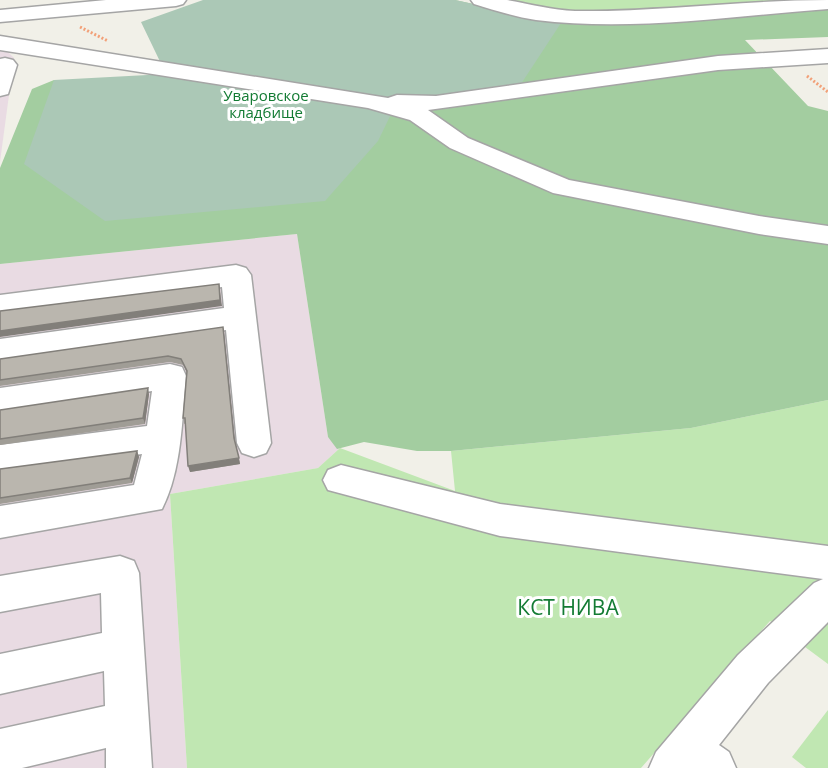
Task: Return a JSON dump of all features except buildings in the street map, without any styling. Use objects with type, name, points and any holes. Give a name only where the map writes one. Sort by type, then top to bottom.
[{"type":"lane","points":[[0,16],[176,0]]},
{"type":"lane","points":[[481,0],[533,13],[573,17],[648,16],[828,3]]},
{"type":"lane","points":[[0,89],[2,54],[140,65],[371,101],[436,103],[718,63],[828,56]]},
{"type":"lane","points":[[371,101],[419,115],[459,143],[562,187],[759,225],[828,235]]},
{"type":"lane","points":[[0,305],[236,275],[254,443]]},
{"type":"lane","points":[[0,351],[240,317]]},
{"type":"lane","points":[[0,401],[170,376],[163,438],[149,498],[0,522]]},
{"type":"lane","points":[[0,459],[163,438]]},
{"type":"lane","points":[[342,480],[500,520],[828,563]]},
{"type":"lane","points":[[0,594],[120,573],[129,768]]},
{"type":"lane","points":[[691,762],[753,669],[828,595]]},
{"type":"lane","points":[[0,674],[125,647]]},
{"type":"lane","points":[[23,753],[127,722]]},
{"type":"path","points":[[40,13],[90,32],[119,47],[140,65]]},
{"type":"shaded area","points":[[0,44],[14,58],[0,162]]},
{"type":"shaded area","points":[[297,234],[328,437],[340,448],[318,468],[170,494],[187,768],[0,768],[0,264]]},
{"type":"green space","name":"Уваровское кладбище","points":[[203,0],[455,0],[561,23],[519,87],[393,110],[378,141],[325,201],[105,221],[24,164],[54,80],[166,74],[141,22]]},
{"type":"green space","points":[[455,0],[561,23],[828,2],[828,37],[745,40],[808,106],[828,111],[828,400],[691,428],[451,451],[417,451],[364,442],[337,449],[328,437],[297,234],[0,264],[0,168],[32,89],[54,80],[123,98]]},
{"type":"green space","points":[[498,0],[828,0],[678,11],[561,12]]},
{"type":"green space","name":"КСТ НИВА","points":[[828,400],[828,664],[770,621],[641,768],[187,768],[170,494],[318,468],[340,448],[455,491],[451,451],[691,428]]},
{"type":"green space","points":[[828,710],[828,768],[806,768],[792,757]]}]
